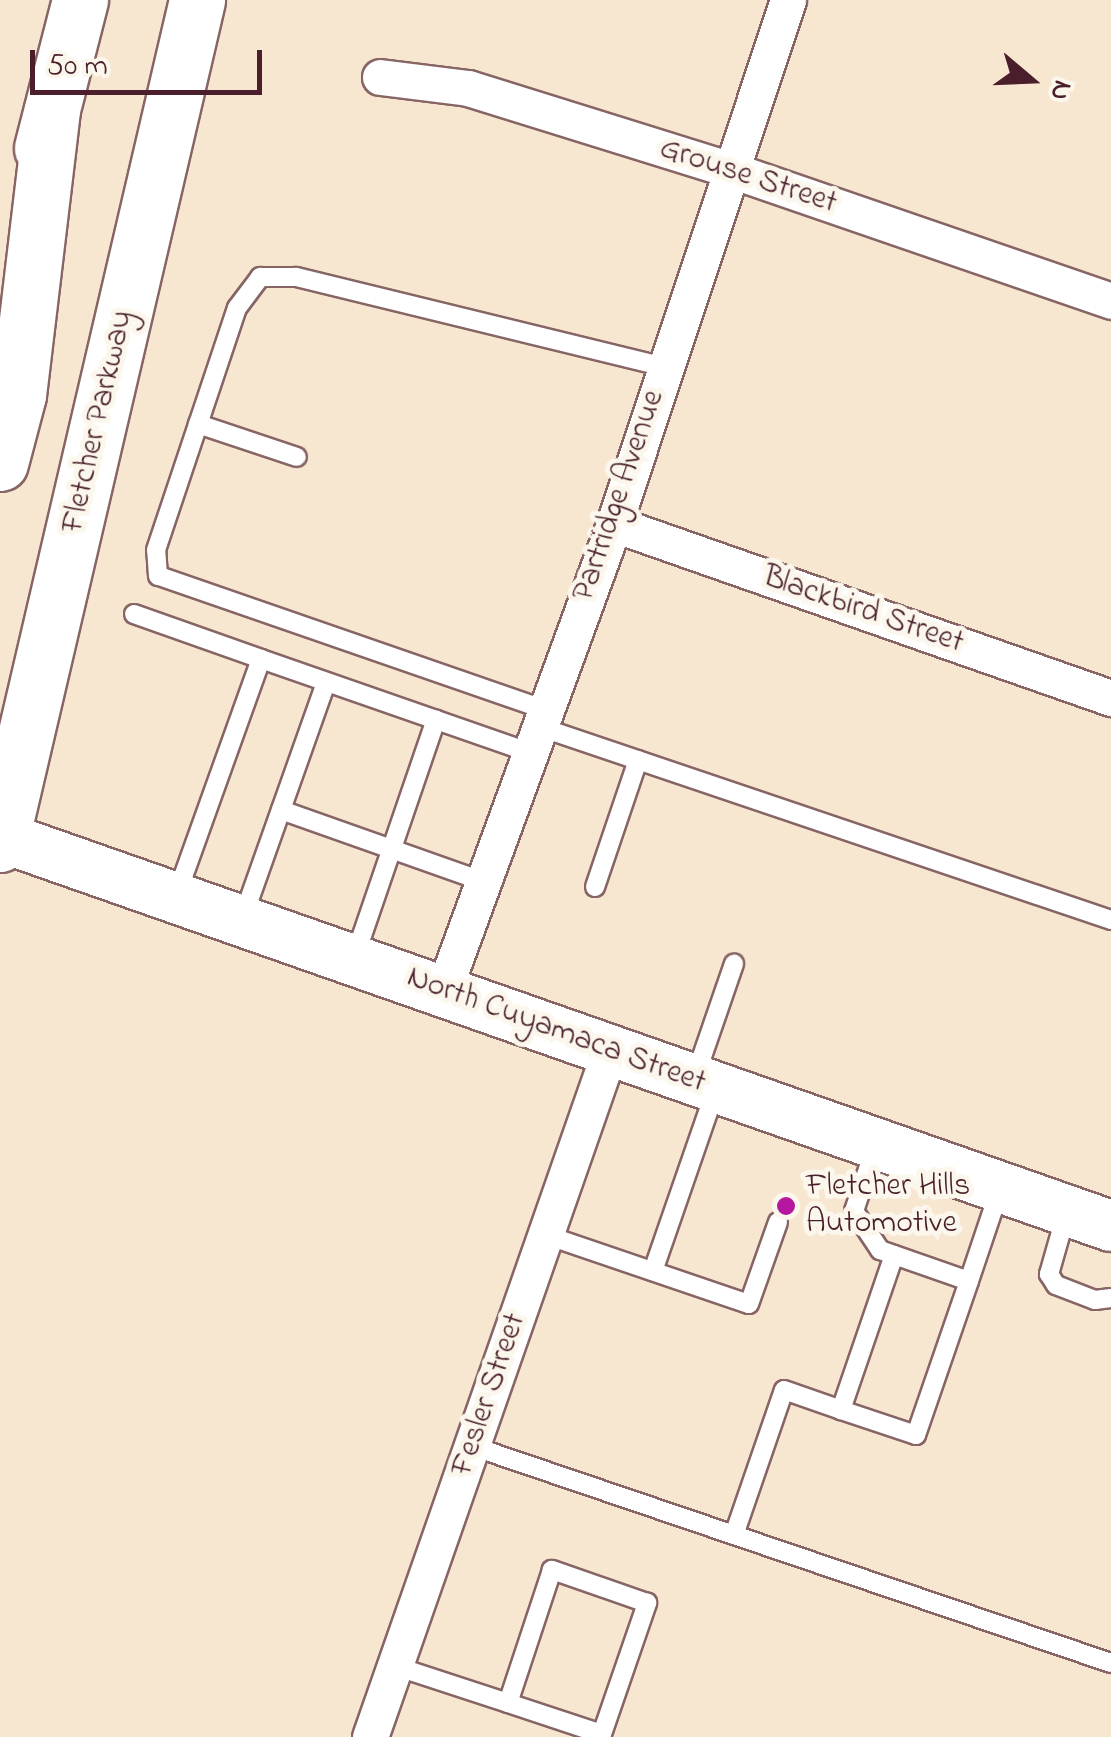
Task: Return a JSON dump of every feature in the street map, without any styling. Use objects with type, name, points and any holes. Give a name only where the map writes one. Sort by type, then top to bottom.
[{"type":"main road","points":[[2,296],[80,0]]},
{"type":"main road","name":"Fletcher Parkway","points":[[0,839],[197,0]]},
{"type":"main road","points":[[0,462],[18,395],[52,111]]},
{"type":"main road","name":"North Cuyamaca Street","points":[[0,839],[444,989],[609,1053],[1089,1218]]},
{"type":"street","name":"Partridge Avenue","points":[[444,989],[614,524],[728,169],[788,0]]},
{"type":"street","name":"Grouse Street","points":[[380,78],[468,88],[728,169],[1111,301]]},
{"type":"street","name":"Blackbird Street","points":[[614,524],[1111,698]]},
{"type":"street","name":"Fesler Street","points":[[370,1737],[609,1053]]},
{"type":"lane","points":[[664,367],[296,277],[260,276],[237,308],[156,550],[158,576],[536,729],[1111,920]]},
{"type":"lane","points":[[198,424],[297,457]]},
{"type":"lane","points":[[134,614],[436,720],[536,729]]},
{"type":"lane","points":[[176,897],[261,659]]},
{"type":"lane","points":[[242,920],[326,682]]},
{"type":"lane","points":[[354,958],[436,720]]},
{"type":"lane","points":[[595,887],[638,760]]},
{"type":"lane","points":[[281,810],[482,882]]},
{"type":"lane","points":[[653,1272],[734,964]]},
{"type":"lane","points":[[876,1145],[854,1211],[880,1250],[969,1280]]},
{"type":"lane","points":[[734,1535],[784,1390],[916,1434],[1001,1188]]},
{"type":"lane","points":[[1089,1218],[1049,1274],[1056,1285],[1095,1300],[1111,1298]]},
{"type":"lane","points":[[546,1234],[750,1304],[778,1222]]},
{"type":"lane","points":[[841,1410],[894,1255]]},
{"type":"lane","points":[[472,1446],[1111,1663]]},
{"type":"lane","points":[[395,1666],[602,1734],[646,1603],[552,1570],[508,1703]]},
{"type":"place","name":"Fletcher Hills Automotive","points":[[786,1206]]}]
